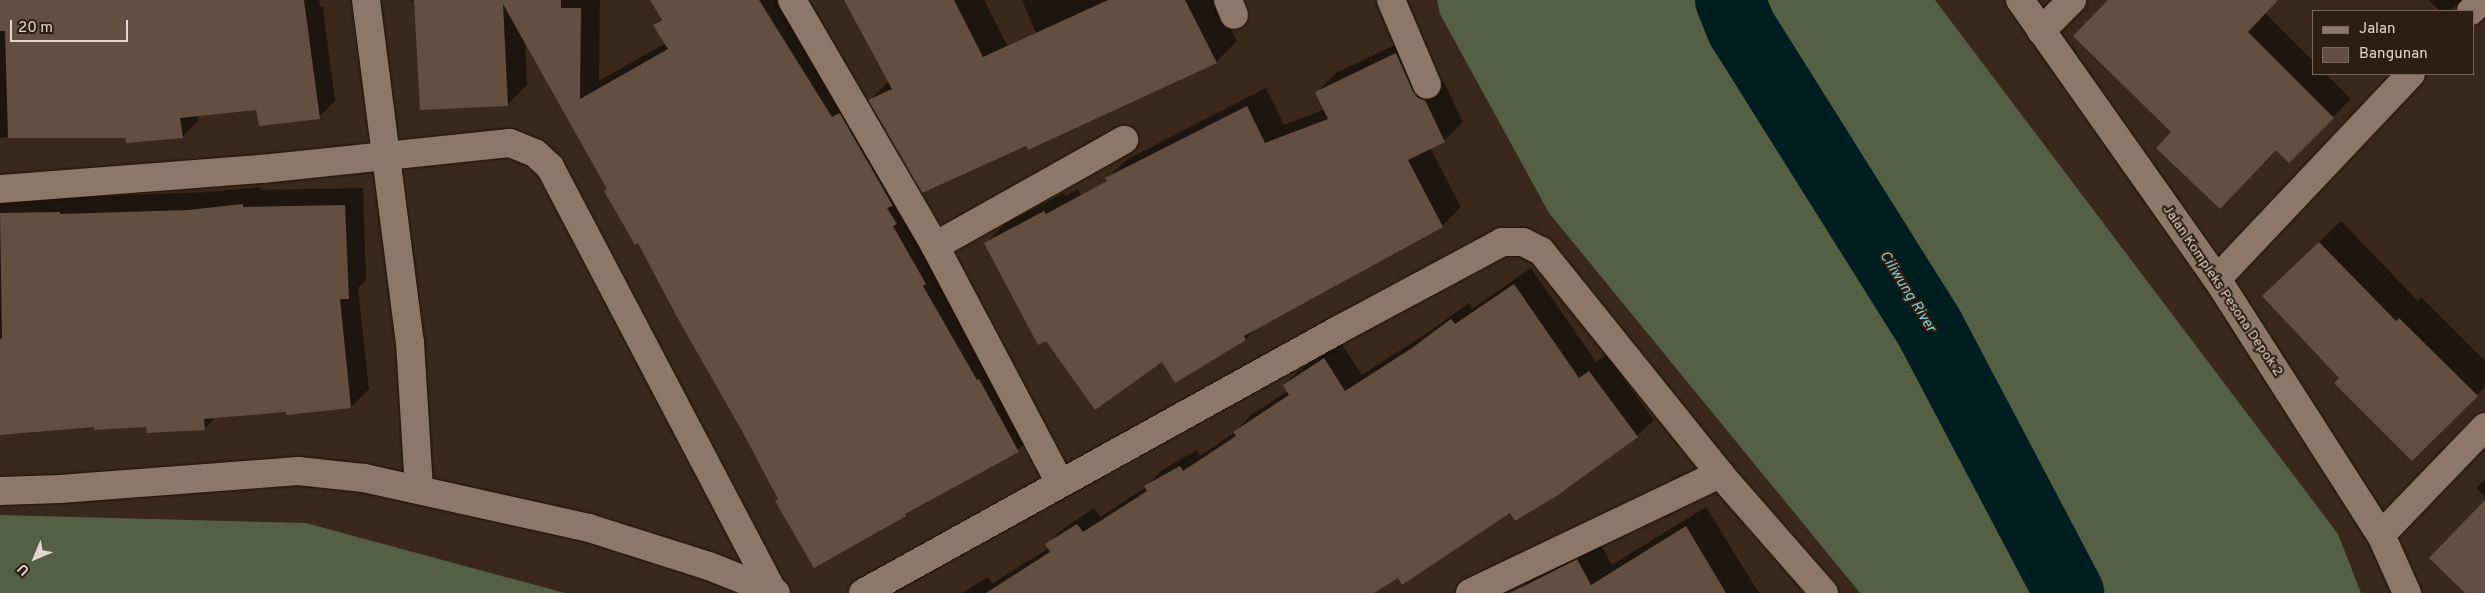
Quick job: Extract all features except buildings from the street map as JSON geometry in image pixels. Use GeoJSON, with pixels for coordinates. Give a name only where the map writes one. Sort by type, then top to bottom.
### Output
{"type":"FeatureCollection","features":[{"type":"Feature","properties":{"kind":"street"},"geometry":{"type":"LineString","coordinates":[[366,0],[410,342],[419,489]]}},
{"type":"Feature","properties":{"kind":"street"},"geometry":{"type":"LineString","coordinates":[[792,0],[935,246],[1060,483]]}},
{"type":"Feature","properties":{"kind":"street"},"geometry":{"type":"LineString","coordinates":[[1391,0],[1427,85]]}},
{"type":"Feature","properties":{"kind":"street","name":"Jalan Kompleks Pesona Depok 2"},"geometry":{"type":"LineString","coordinates":[[2020,0],[2217,279],[2381,535],[2407,593]]}},
{"type":"Feature","properties":{"kind":"street"},"geometry":{"type":"LineString","coordinates":[[2041,31],[2072,0]]}},
{"type":"Feature","properties":{"kind":"street"},"geometry":{"type":"LineString","coordinates":[[2472,10],[2481,0]]}},
{"type":"Feature","properties":{"kind":"street"},"geometry":{"type":"LineString","coordinates":[[2217,279],[2410,75]]}},
{"type":"Feature","properties":{"kind":"street"},"geometry":{"type":"LineString","coordinates":[[935,246],[1124,140]]}},
{"type":"Feature","properties":{"kind":"street"},"geometry":{"type":"LineString","coordinates":[[0,188],[386,157],[510,143],[534,153],[550,167],[775,592]]}},
{"type":"Feature","properties":{"kind":"street"},"geometry":{"type":"LineString","coordinates":[[863,593],[1060,483],[1502,242],[1524,242],[1541,251],[1720,474],[1824,593]]}},
{"type":"Feature","properties":{"kind":"street"},"geometry":{"type":"LineString","coordinates":[[2381,535],[2485,427]]}},
{"type":"Feature","properties":{"kind":"street"},"geometry":{"type":"LineString","coordinates":[[0,491],[60,489],[298,471],[364,478],[589,528],[708,566],[775,592]]}},
{"type":"Feature","properties":{"kind":"street"},"geometry":{"type":"LineString","coordinates":[[1470,593],[1720,474]]}},
{"type":"Feature","properties":{"kind":"green space"},"geometry":{"type":"Polygon","coordinates":[[[1437,0],[1935,0],[2338,534],[2361,593],[1860,593],[1549,213],[1440,14],[1437,0]]]}},
{"type":"Feature","properties":{"kind":"green space"},"geometry":{"type":"Polygon","coordinates":[[[0,515],[306,523],[565,593],[0,593],[0,515]]]}},
{"type":"Feature","properties":{"kind":"waterway","name":"Ciliwung River"},"geometry":{"type":"LineString","coordinates":[[1730,0],[1742,29],[1929,327],[2069,593]]}}]}
